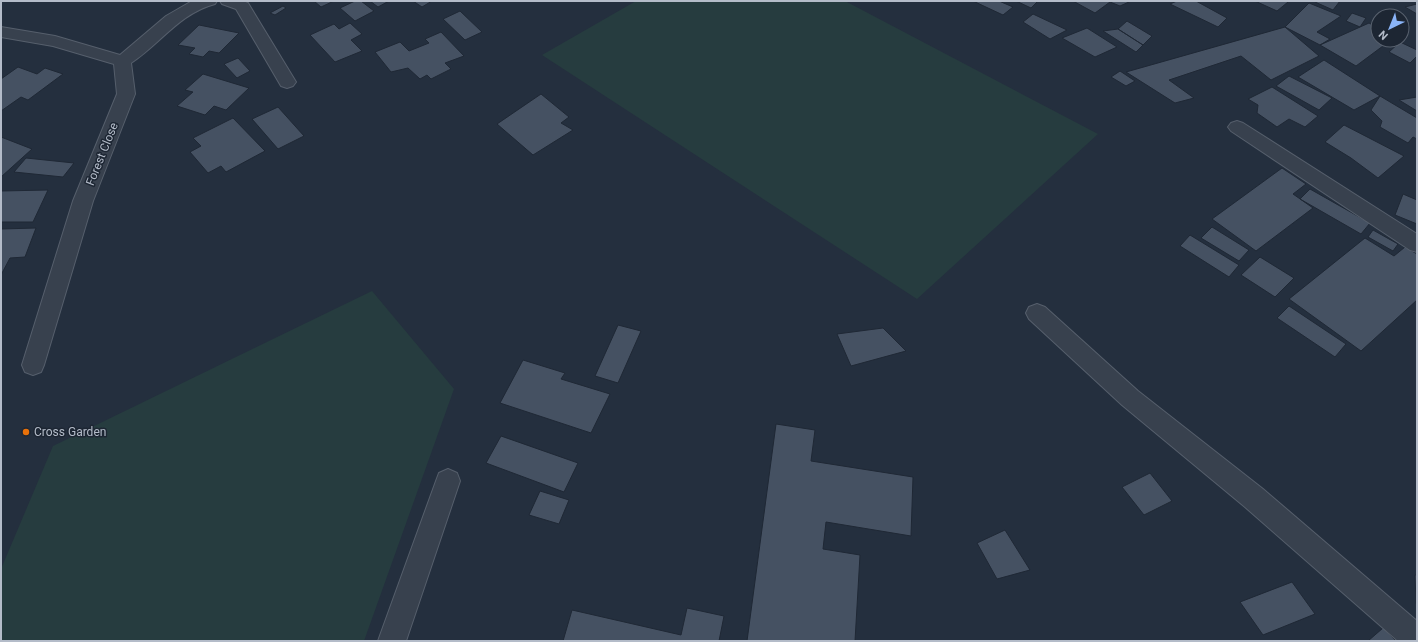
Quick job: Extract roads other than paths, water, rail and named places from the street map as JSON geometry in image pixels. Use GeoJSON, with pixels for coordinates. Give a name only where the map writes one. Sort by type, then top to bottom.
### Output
{"type":"FeatureCollection","features":[{"type":"Feature","properties":{"kind":"street"},"geometry":{"type":"LineString","coordinates":[[1,32],[55,40],[122,61],[140,49],[158,31],[195,5],[209,1]]}},
{"type":"Feature","properties":{"kind":"street"},"geometry":{"type":"LineString","coordinates":[[228,1],[242,6],[287,82]]}},
{"type":"Feature","properties":{"kind":"street","name":"Forest Close"},"geometry":{"type":"LineString","coordinates":[[33,364],[83,201],[126,94],[122,61]]}},
{"type":"Feature","properties":{"kind":"street"},"geometry":{"type":"LineString","coordinates":[[1237,127],[1417,244]]}},
{"type":"Feature","properties":{"kind":"street"},"geometry":{"type":"LineString","coordinates":[[1036,313],[1130,398],[1254,498],[1417,639]]}},
{"type":"Feature","properties":{"kind":"street"},"geometry":{"type":"LineString","coordinates":[[392,641],[448,481]]}},
{"type":"Feature","properties":{"kind":"place","name":"Cross Garden"},"geometry":{"type":"Point","coordinates":[26,432]}}]}
